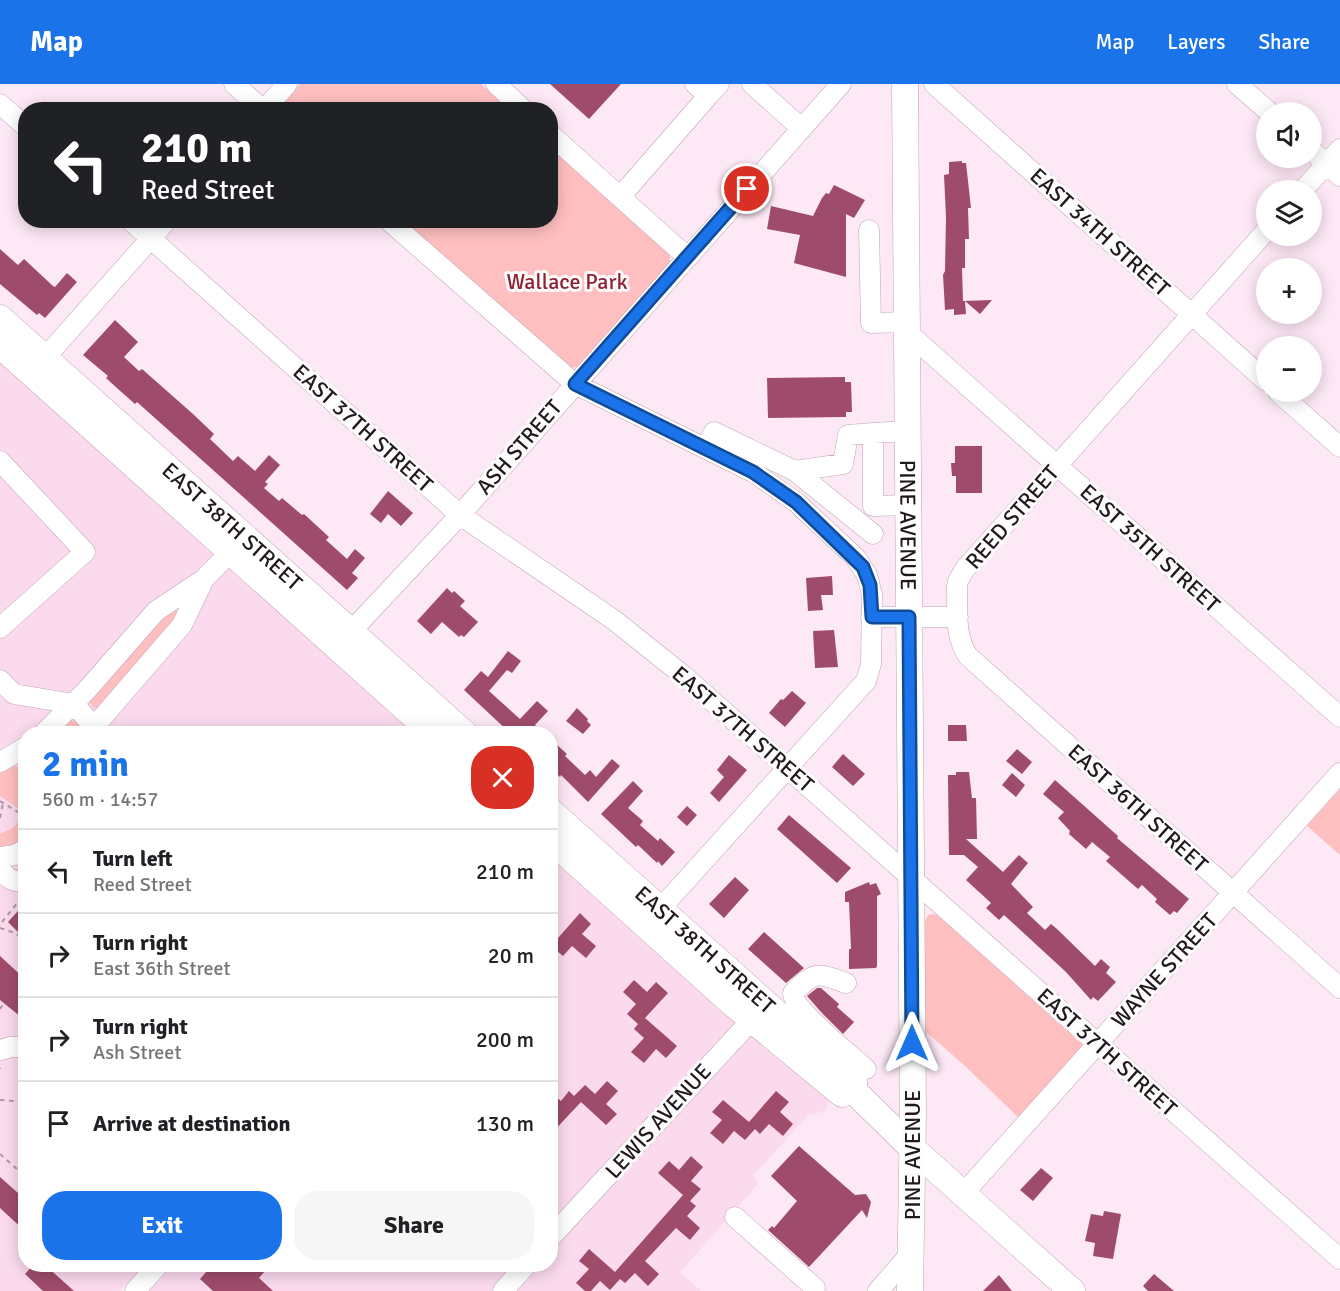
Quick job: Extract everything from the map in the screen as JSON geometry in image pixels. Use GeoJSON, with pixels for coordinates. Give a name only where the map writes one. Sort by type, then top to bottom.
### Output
{"type":"FeatureCollection","features":[{"type":"Feature","properties":{"kind":"main road","name":"PINE AVENUE"},"geometry":{"type":"LineString","coordinates":[[905,84],[913,1149],[910,1291]]}},
{"type":"Feature","properties":{"kind":"main road","name":"EAST 38TH STREET"},"geometry":{"type":"LineString","coordinates":[[0,318],[38,365],[344,638],[455,726]]}},
{"type":"Feature","properties":{"kind":"main road","name":"EAST 38TH STREET"},"geometry":{"type":"LineString","coordinates":[[0,345],[38,365]]}},
{"type":"Feature","properties":{"kind":"main road","name":"EAST 38TH STREET"},"geometry":{"type":"LineString","coordinates":[[344,638],[426,726]]}},
{"type":"Feature","properties":{"kind":"main road","name":"EAST 38TH STREET"},"geometry":{"type":"LineString","coordinates":[[558,830],[759,1012],[854,1082],[860,1080],[913,1149],[1072,1291]]}},
{"type":"Feature","properties":{"kind":"street"},"geometry":{"type":"LineString","coordinates":[[234,84],[254,102]]}},
{"type":"Feature","properties":{"kind":"street"},"geometry":{"type":"LineString","coordinates":[[270,102],[287,84]]}},
{"type":"Feature","properties":{"kind":"street"},"geometry":{"type":"LineString","coordinates":[[496,84],[515,102]]}},
{"type":"Feature","properties":{"kind":"street"},"geometry":{"type":"LineString","coordinates":[[752,84],[801,128]]}},
{"type":"Feature","properties":{"kind":"street","name":"ASH STREET"},"geometry":{"type":"LineString","coordinates":[[344,638],[460,515],[841,84]]}},
{"type":"Feature","properties":{"kind":"street","name":"EAST 34TH STREET"},"geometry":{"type":"LineString","coordinates":[[934,84],[1256,372]]}},
{"type":"Feature","properties":{"kind":"street"},"geometry":{"type":"LineString","coordinates":[[1237,84],[1258,102]]}},
{"type":"Feature","properties":{"kind":"street"},"geometry":{"type":"LineString","coordinates":[[620,197],[708,88]]}},
{"type":"Feature","properties":{"kind":"street"},"geometry":{"type":"LineString","coordinates":[[0,104],[18,120]]}},
{"type":"Feature","properties":{"kind":"street"},"geometry":{"type":"LineString","coordinates":[[558,141],[687,257]]}},
{"type":"Feature","properties":{"kind":"street"},"geometry":{"type":"LineString","coordinates":[[1318,180],[1333,170],[1340,149]]}},
{"type":"Feature","properties":{"kind":"street","name":"EAST 37TH STREET"},"geometry":{"type":"LineString","coordinates":[[139,228],[460,515],[642,642],[788,768],[1340,1259]]}},
{"type":"Feature","properties":{"kind":"street"},"geometry":{"type":"LineString","coordinates":[[38,365],[160,228]]}},
{"type":"Feature","properties":{"kind":"street"},"geometry":{"type":"LineString","coordinates":[[397,228],[575,384],[753,472],[796,502],[854,556],[863,567],[870,585],[871,664],[866,681],[654,917]]}},
{"type":"Feature","properties":{"kind":"street"},"geometry":{"type":"LineString","coordinates":[[869,230],[871,323],[907,327]]}},
{"type":"Feature","properties":{"kind":"street","name":"REED STREET"},"geometry":{"type":"LineString","coordinates":[[958,617],[957,587],[961,574],[1256,242]]}},
{"type":"Feature","properties":{"kind":"street","name":"EAST 35TH STREET"},"geometry":{"type":"LineString","coordinates":[[907,327],[1057,465],[1340,717]]}},
{"type":"Feature","properties":{"kind":"street"},"geometry":{"type":"LineString","coordinates":[[1289,402],[1340,447]]}},
{"type":"Feature","properties":{"kind":"street"},"geometry":{"type":"LineString","coordinates":[[795,471],[843,464],[848,435],[908,431]]}},
{"type":"Feature","properties":{"kind":"street"},"geometry":{"type":"LineString","coordinates":[[706,448],[714,432],[795,471],[873,534]]}},
{"type":"Feature","properties":{"kind":"street"},"geometry":{"type":"LineString","coordinates":[[854,556],[873,534],[873,433]]}},
{"type":"Feature","properties":{"kind":"street"},"geometry":{"type":"LineString","coordinates":[[0,461],[85,552],[0,628]]}},
{"type":"Feature","properties":{"kind":"street"},"geometry":{"type":"LineString","coordinates":[[873,506],[909,505]]}},
{"type":"Feature","properties":{"kind":"street"},"geometry":{"type":"LineString","coordinates":[[51,726],[74,704],[156,611],[204,579],[238,544]]}},
{"type":"Feature","properties":{"kind":"street"},"geometry":{"type":"LineString","coordinates":[[98,726],[182,625],[204,579]]}},
{"type":"Feature","properties":{"kind":"street"},"geometry":{"type":"LineString","coordinates":[[872,617],[958,617]]}},
{"type":"Feature","properties":{"kind":"street","name":"EAST 36TH STREET"},"geometry":{"type":"LineString","coordinates":[[958,617],[959,642],[968,656],[1340,988]]}},
{"type":"Feature","properties":{"kind":"street"},"geometry":{"type":"LineString","coordinates":[[0,680],[14,694],[74,704],[90,726]]}},
{"type":"Feature","properties":{"kind":"street"},"geometry":{"type":"LineString","coordinates":[[0,762],[18,752]]}},
{"type":"Feature","properties":{"kind":"street","name":"WAYNE STREET"},"geometry":{"type":"LineString","coordinates":[[963,1194],[1340,773]]}},
{"type":"Feature","properties":{"kind":"street"},"geometry":{"type":"LineString","coordinates":[[0,857],[18,853]]}},
{"type":"Feature","properties":{"kind":"street"},"geometry":{"type":"LineString","coordinates":[[0,869],[10,879],[18,881]]}},
{"type":"Feature","properties":{"kind":"street"},"geometry":{"type":"LineString","coordinates":[[846,983],[815,975],[809,977],[793,993],[793,998],[860,1080]]}},
{"type":"Feature","properties":{"kind":"street","name":"LEWIS AVENUE"},"geometry":{"type":"LineString","coordinates":[[558,1229],[759,1012]]}},
{"type":"Feature","properties":{"kind":"street"},"geometry":{"type":"LineString","coordinates":[[735,1217],[815,1288]]}},
{"type":"Feature","properties":{"kind":"street"},"geometry":{"type":"LineString","coordinates":[[878,1291],[911,1253]]}},
{"type":"Feature","properties":{"kind":"street"},"geometry":{"type":"LineString","coordinates":[[135,1291],[152,1272]]}},
{"type":"Feature","properties":{"kind":"street"},"geometry":{"type":"LineString","coordinates":[[503,1291],[520,1272]]}},
{"type":"Feature","properties":{"kind":"path"},"geometry":{"type":"LineString","coordinates":[[0,818],[1,803],[18,813]]}},
{"type":"Feature","properties":{"kind":"path"},"geometry":{"type":"LineString","coordinates":[[1,922],[18,903]]}},
{"type":"Feature","properties":{"kind":"path"},"geometry":{"type":"LineString","coordinates":[[0,928],[18,935]]}},
{"type":"Feature","properties":{"kind":"path"},"geometry":{"type":"LineString","coordinates":[[0,1008],[4,1003]]}},
{"type":"Feature","properties":{"kind":"path"},"geometry":{"type":"LineString","coordinates":[[0,1101],[18,1102]]}},
{"type":"Feature","properties":{"kind":"path"},"geometry":{"type":"LineString","coordinates":[[0,1154],[18,1170]]}},
{"type":"Feature","properties":{"kind":"shaded area"},"geometry":{"type":"Polygon","coordinates":[[[0,356],[416,726],[18,726],[18,1272],[558,1272],[558,856],[828,1099],[827,1108],[822,1112],[808,1115],[753,1176],[758,1184],[680,1272],[701,1291],[135,1291],[126,1284],[119,1291],[0,1291],[0,356]]]}},
{"type":"Feature","properties":{"kind":"green space"},"geometry":{"type":"Polygon","coordinates":[[[300,84],[481,84],[501,102],[284,102],[300,84]]]}},
{"type":"Feature","properties":{"kind":"green space","name":"Wallace Park"},"geometry":{"type":"Polygon","coordinates":[[[558,153],[670,253],[670,264],[577,367],[570,368],[410,228],[558,228],[558,153]]]}},
{"type":"Feature","properties":{"kind":"green space"},"geometry":{"type":"Polygon","coordinates":[[[169,608],[175,610],[179,616],[99,709],[94,708],[88,701],[169,608]]]}},
{"type":"Feature","properties":{"kind":"green space"},"geometry":{"type":"Polygon","coordinates":[[[67,720],[73,720],[79,726],[60,726],[67,720]]]}},
{"type":"Feature","properties":{"kind":"green space"},"geometry":{"type":"Polygon","coordinates":[[[3,765],[18,767],[18,808],[0,796],[0,767],[3,765]]]}},
{"type":"Feature","properties":{"kind":"green space"},"geometry":{"type":"Polygon","coordinates":[[[1340,789],[1340,855],[1307,826],[1340,789]]]}},
{"type":"Feature","properties":{"kind":"green space"},"geometry":{"type":"Polygon","coordinates":[[[18,822],[18,842],[0,851],[0,834],[13,828],[18,822]]]}},
{"type":"Feature","properties":{"kind":"green space"},"geometry":{"type":"Polygon","coordinates":[[[928,915],[937,915],[1082,1044],[1082,1047],[1020,1119],[925,1031],[925,921],[928,915]]]}},
{"type":"Feature","properties":{"kind":"building"},"geometry":{"type":"Polygon","coordinates":[[[550,84],[621,84],[589,119],[550,84]]]}},
{"type":"Feature","properties":{"kind":"building"},"geometry":{"type":"Polygon","coordinates":[[[949,162],[966,163],[971,208],[968,208],[969,239],[965,239],[965,268],[962,268],[963,301],[992,300],[980,314],[965,301],[966,314],[954,315],[954,309],[945,310],[944,175],[949,174],[949,162]]]}},
{"type":"Feature","properties":{"kind":"building"},"geometry":{"type":"Polygon","coordinates":[[[834,185],[865,200],[854,218],[846,214],[846,277],[794,263],[800,235],[767,229],[771,206],[813,216],[822,198],[826,193],[829,194],[834,185]]]}},
{"type":"Feature","properties":{"kind":"building"},"geometry":{"type":"Polygon","coordinates":[[[0,249],[18,265],[24,259],[55,287],[67,273],[77,282],[45,318],[39,313],[37,315],[0,284],[0,249]]]}},
{"type":"Feature","properties":{"kind":"building"},"geometry":{"type":"Polygon","coordinates":[[[115,320],[138,342],[124,357],[139,371],[142,369],[214,434],[210,439],[233,461],[238,456],[255,471],[269,455],[280,465],[265,482],[268,484],[264,488],[279,501],[282,498],[302,515],[304,514],[329,537],[326,540],[347,559],[355,549],[365,558],[352,573],[358,578],[347,590],[137,402],[135,404],[118,389],[106,378],[108,376],[83,355],[115,320]]]}},
{"type":"Feature","properties":{"kind":"building"},"geometry":{"type":"Polygon","coordinates":[[[845,377],[845,382],[851,382],[852,412],[846,412],[846,417],[768,418],[767,378],[845,377]]]}},
{"type":"Feature","properties":{"kind":"building"},"geometry":{"type":"Polygon","coordinates":[[[955,446],[982,446],[982,493],[956,493],[956,476],[952,476],[951,463],[955,463],[955,446]]]}},
{"type":"Feature","properties":{"kind":"building"},"geometry":{"type":"Polygon","coordinates":[[[388,491],[413,513],[401,526],[388,514],[381,523],[370,514],[388,491]]]}},
{"type":"Feature","properties":{"kind":"building"},"geometry":{"type":"Polygon","coordinates":[[[832,576],[833,595],[821,595],[823,610],[808,611],[806,578],[832,576]]]}},
{"type":"Feature","properties":{"kind":"building"},"geometry":{"type":"Polygon","coordinates":[[[447,588],[465,601],[460,606],[478,622],[464,637],[461,635],[459,637],[442,622],[431,634],[417,621],[447,588]]]}},
{"type":"Feature","properties":{"kind":"building"},"geometry":{"type":"Polygon","coordinates":[[[834,630],[838,667],[815,668],[813,631],[834,630]]]}},
{"type":"Feature","properties":{"kind":"building"},"geometry":{"type":"Polygon","coordinates":[[[508,651],[521,661],[512,673],[507,670],[489,691],[520,719],[537,701],[548,711],[536,726],[502,726],[464,690],[481,671],[488,677],[508,651]]]}},
{"type":"Feature","properties":{"kind":"building"},"geometry":{"type":"Polygon","coordinates":[[[792,691],[806,703],[785,727],[769,713],[781,699],[783,700],[792,691]]]}},
{"type":"Feature","properties":{"kind":"building"},"geometry":{"type":"Polygon","coordinates":[[[577,708],[591,725],[583,734],[566,721],[577,708]]]}},
{"type":"Feature","properties":{"kind":"building"},"geometry":{"type":"Polygon","coordinates":[[[948,725],[966,725],[967,741],[948,741],[948,725]]]}},
{"type":"Feature","properties":{"kind":"building"},"geometry":{"type":"Polygon","coordinates":[[[558,746],[585,775],[590,770],[596,777],[612,759],[620,766],[588,802],[561,775],[560,777],[558,775],[558,746]]]}},
{"type":"Feature","properties":{"kind":"building"},"geometry":{"type":"Polygon","coordinates":[[[1017,749],[1032,762],[1022,774],[1006,761],[1017,749]]]}},
{"type":"Feature","properties":{"kind":"building"},"geometry":{"type":"Polygon","coordinates":[[[843,754],[865,774],[853,786],[832,767],[843,754]]]}},
{"type":"Feature","properties":{"kind":"building"},"geometry":{"type":"Polygon","coordinates":[[[729,755],[747,770],[719,802],[710,793],[724,777],[717,770],[729,755]]]}},
{"type":"Feature","properties":{"kind":"building"},"geometry":{"type":"Polygon","coordinates":[[[956,772],[969,772],[972,798],[976,798],[977,839],[966,839],[1003,872],[1019,855],[1028,863],[1011,884],[1033,907],[1027,913],[1045,930],[1051,924],[1095,966],[1101,959],[1110,967],[1106,973],[1116,982],[1098,1001],[1093,997],[1091,1000],[1066,972],[1004,915],[999,920],[986,908],[991,903],[966,880],[978,867],[964,855],[949,855],[948,775],[956,775],[956,772]]]}},
{"type":"Feature","properties":{"kind":"building"},"geometry":{"type":"Polygon","coordinates":[[[1012,773],[1025,785],[1016,797],[1002,785],[1012,773]]]}},
{"type":"Feature","properties":{"kind":"building"},"geometry":{"type":"Polygon","coordinates":[[[1055,780],[1118,836],[1117,838],[1189,899],[1177,913],[1174,911],[1170,915],[1155,902],[1157,899],[1142,885],[1138,889],[1106,861],[1110,857],[1092,842],[1086,849],[1069,834],[1070,831],[1058,818],[1064,812],[1043,794],[1055,780]]]}},
{"type":"Feature","properties":{"kind":"building"},"geometry":{"type":"Polygon","coordinates":[[[633,781],[643,791],[628,808],[643,821],[640,825],[658,841],[660,838],[675,852],[662,866],[638,845],[636,847],[601,814],[633,781]]]}},
{"type":"Feature","properties":{"kind":"building"},"geometry":{"type":"Polygon","coordinates":[[[687,806],[697,815],[687,826],[677,817],[687,806]]]}},
{"type":"Feature","properties":{"kind":"building"},"geometry":{"type":"Polygon","coordinates":[[[789,815],[851,868],[837,883],[777,829],[789,815]]]}},
{"type":"Feature","properties":{"kind":"building"},"geometry":{"type":"Polygon","coordinates":[[[735,877],[749,890],[724,918],[709,904],[735,877]]]}},
{"type":"Feature","properties":{"kind":"building"},"geometry":{"type":"Polygon","coordinates":[[[869,882],[870,885],[876,883],[881,894],[877,896],[877,966],[876,968],[849,969],[849,949],[851,949],[849,902],[845,902],[845,892],[869,882]]]}},
{"type":"Feature","properties":{"kind":"building"},"geometry":{"type":"Polygon","coordinates":[[[18,911],[18,932],[8,922],[18,911]]]}},
{"type":"Feature","properties":{"kind":"building"},"geometry":{"type":"Polygon","coordinates":[[[580,913],[591,924],[582,934],[596,946],[586,958],[572,946],[563,956],[558,952],[558,938],[580,913]]]}},
{"type":"Feature","properties":{"kind":"building"},"geometry":{"type":"Polygon","coordinates":[[[764,932],[804,968],[786,983],[748,949],[764,932]]]}},
{"type":"Feature","properties":{"kind":"building"},"geometry":{"type":"Polygon","coordinates":[[[0,956],[18,973],[18,1015],[0,1000],[0,956]]]}},
{"type":"Feature","properties":{"kind":"building"},"geometry":{"type":"Polygon","coordinates":[[[634,980],[647,992],[656,982],[668,993],[645,1018],[677,1046],[666,1058],[656,1049],[644,1063],[631,1052],[644,1038],[634,1029],[638,1024],[627,1014],[636,1004],[623,992],[634,980]]]}},
{"type":"Feature","properties":{"kind":"building"},"geometry":{"type":"Polygon","coordinates":[[[817,988],[821,988],[839,1004],[837,1007],[854,1022],[843,1034],[807,996],[817,988]]]}},
{"type":"Feature","properties":{"kind":"building"},"geometry":{"type":"Polygon","coordinates":[[[607,1081],[618,1091],[606,1104],[617,1114],[606,1125],[581,1102],[558,1126],[558,1099],[561,1101],[569,1091],[574,1096],[585,1085],[595,1094],[607,1081]]]}},
{"type":"Feature","properties":{"kind":"building"},"geometry":{"type":"Polygon","coordinates":[[[776,1091],[789,1102],[780,1112],[793,1124],[783,1136],[769,1124],[760,1134],[755,1129],[745,1140],[734,1131],[723,1144],[710,1133],[722,1120],[712,1112],[723,1100],[749,1122],[776,1091]]]}},
{"type":"Feature","properties":{"kind":"building"},"geometry":{"type":"Polygon","coordinates":[[[799,1146],[855,1195],[866,1194],[871,1202],[867,1218],[862,1210],[809,1267],[768,1230],[772,1226],[774,1228],[797,1201],[771,1176],[799,1146]]]}},
{"type":"Feature","properties":{"kind":"building"},"geometry":{"type":"Polygon","coordinates":[[[691,1156],[703,1167],[691,1181],[701,1189],[690,1201],[696,1206],[687,1216],[700,1228],[690,1240],[676,1228],[645,1261],[659,1274],[648,1286],[635,1273],[625,1283],[620,1279],[610,1290],[600,1281],[591,1291],[585,1291],[576,1283],[589,1269],[579,1261],[589,1249],[615,1272],[683,1195],[658,1173],[669,1161],[679,1170],[691,1156]]]}},
{"type":"Feature","properties":{"kind":"building"},"geometry":{"type":"Polygon","coordinates":[[[1041,1168],[1053,1178],[1033,1201],[1020,1190],[1041,1168]]]}},
{"type":"Feature","properties":{"kind":"building"},"geometry":{"type":"Polygon","coordinates":[[[0,1177],[18,1193],[18,1225],[0,1208],[0,1177]]]}},
{"type":"Feature","properties":{"kind":"building"},"geometry":{"type":"Polygon","coordinates":[[[1104,1211],[1121,1214],[1113,1259],[1093,1256],[1095,1243],[1085,1241],[1091,1214],[1103,1216],[1104,1211]]]}},
{"type":"Feature","properties":{"kind":"building"},"geometry":{"type":"Polygon","coordinates":[[[27,1272],[53,1272],[74,1291],[43,1291],[25,1274],[27,1272]]]}},
{"type":"Feature","properties":{"kind":"building"},"geometry":{"type":"Polygon","coordinates":[[[206,1272],[264,1272],[259,1278],[273,1291],[213,1291],[200,1279],[206,1272]]]}},
{"type":"Feature","properties":{"kind":"building"},"geometry":{"type":"Polygon","coordinates":[[[1154,1274],[1174,1291],[1148,1291],[1143,1286],[1154,1274]]]}},
{"type":"Feature","properties":{"kind":"building"},"geometry":{"type":"Polygon","coordinates":[[[999,1275],[1012,1291],[983,1291],[999,1275]]]}},
{"type":"Feature","properties":{"kind":"route"},"geometry":{"type":"LineString","coordinates":[[747,189],[575,384],[718,454],[776,487],[796,502],[863,567],[872,595],[872,617],[909,617],[912,1043]]}}]}
